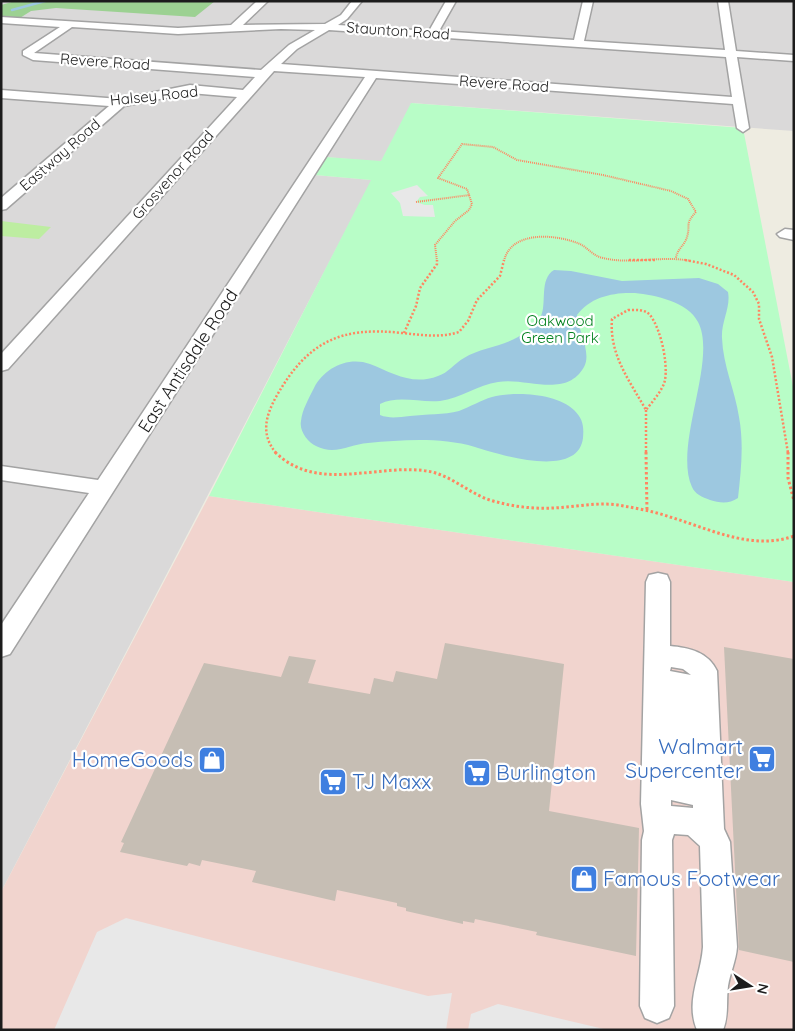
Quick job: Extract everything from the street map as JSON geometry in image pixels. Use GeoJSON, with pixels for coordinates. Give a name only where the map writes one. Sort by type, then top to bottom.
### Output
{"type":"FeatureCollection","features":[{"type":"Feature","properties":{"kind":"street"},"geometry":{"type":"LineString","coordinates":[[234,28],[264,1]]}},
{"type":"Feature","properties":{"kind":"street","name":"Grosvenor Road"},"geometry":{"type":"LineString","coordinates":[[1,365],[267,71],[293,47],[344,17],[357,1]]}},
{"type":"Feature","properties":{"kind":"street"},"geometry":{"type":"LineString","coordinates":[[432,34],[451,1]]}},
{"type":"Feature","properties":{"kind":"street"},"geometry":{"type":"LineString","coordinates":[[578,44],[588,1]]}},
{"type":"Feature","properties":{"kind":"street"},"geometry":{"type":"LineString","coordinates":[[723,1],[743,128]]}},
{"type":"Feature","properties":{"kind":"street","name":"Staunton Road"},"geometry":{"type":"LineString","coordinates":[[1,20],[178,31],[234,28],[328,27],[794,58]]}},
{"type":"Feature","properties":{"kind":"street","name":"Revere Road"},"geometry":{"type":"LineString","coordinates":[[70,25],[27,53],[33,56],[267,71],[373,74],[738,101]]}},
{"type":"Feature","properties":{"kind":"street","name":"East Antisdale Road"},"geometry":{"type":"LineString","coordinates":[[1,647],[373,74]]}},
{"type":"Feature","properties":{"kind":"street","name":"Halsey Road"},"geometry":{"type":"LineString","coordinates":[[7,94],[120,103],[190,90],[246,94]]}},
{"type":"Feature","properties":{"kind":"street"},"geometry":{"type":"LineString","coordinates":[[1,103],[7,94]]}},
{"type":"Feature","properties":{"kind":"street","name":"Eastway Road"},"geometry":{"type":"LineString","coordinates":[[1,206],[120,103]]}},
{"type":"Feature","properties":{"kind":"street"},"geometry":{"type":"LineString","coordinates":[[1,473],[105,488]]}},
{"type":"Feature","properties":{"kind":"street"},"geometry":{"type":"LineString","coordinates":[[657,1006],[659,830],[657,725],[658,582]]}},
{"type":"Feature","properties":{"kind":"street"},"geometry":{"type":"LineString","coordinates":[[657,725],[691,660],[699,664],[704,671],[709,832],[714,842],[717,860],[720,947],[719,962],[711,986],[710,1018]]}},
{"type":"Feature","properties":{"kind":"street"},"geometry":{"type":"LineString","coordinates":[[657,725],[707,740]]}},
{"type":"Feature","properties":{"kind":"street"},"geometry":{"type":"LineString","coordinates":[[657,725],[707,740]]}},
{"type":"Feature","properties":{"kind":"street"},"geometry":{"type":"LineString","coordinates":[[657,725],[707,740]]}},
{"type":"Feature","properties":{"kind":"street"},"geometry":{"type":"LineString","coordinates":[[659,830],[662,823],[678,819],[698,824],[709,832]]}},
{"type":"Feature","properties":{"kind":"path"},"geometry":{"type":"LineString","coordinates":[[404,333],[416,306],[420,288],[437,264],[435,245],[455,221],[469,210],[472,204],[470,195],[463,187],[438,177],[460,145],[493,147],[511,158],[525,162],[603,175],[685,196],[696,212],[688,221],[688,238],[677,251],[676,258]]}},
{"type":"Feature","properties":{"kind":"path"},"geometry":{"type":"LineString","coordinates":[[416,202],[470,195]]}},
{"type":"Feature","properties":{"kind":"path"},"geometry":{"type":"LineString","coordinates":[[794,502],[788,478],[789,458],[772,357],[758,319],[760,304],[746,284],[734,274],[706,264],[676,258],[645,261],[614,260],[598,257],[571,239],[557,237],[527,238],[518,241],[506,251],[500,276],[477,300],[462,329],[454,334],[440,336],[370,331],[345,334],[324,342],[307,352],[282,388],[268,416],[264,429],[265,437],[273,449],[292,463],[315,473],[355,475],[395,470],[425,471],[443,475],[483,498],[498,503],[552,508],[608,504],[647,511],[760,542],[784,540],[794,536]]}},
{"type":"Feature","properties":{"kind":"path"},"geometry":{"type":"LineString","coordinates":[[646,410],[665,382],[666,362],[654,319],[642,310],[628,310],[621,312],[612,320],[615,351],[618,361],[646,410],[647,511]]}},
{"type":"Feature","properties":{"kind":"shaded area"},"geometry":{"type":"Polygon","coordinates":[[[1,1],[794,1],[794,131],[412,103],[381,162],[315,156],[303,174],[372,180],[1,892],[1,1]]]}},
{"type":"Feature","properties":{"kind":"shaded area"},"geometry":{"type":"Polygon","coordinates":[[[417,185],[428,196],[420,197],[416,202],[433,205],[435,217],[403,216],[400,203],[391,193],[417,185]]]}},
{"type":"Feature","properties":{"kind":"shaded area"},"geometry":{"type":"Polygon","coordinates":[[[209,496],[794,582],[794,1030],[1,1030],[1,892],[209,496]]]}},
{"type":"Feature","properties":{"kind":"shaded area"},"geometry":{"type":"Polygon","coordinates":[[[126,918],[428,996],[452,993],[446,1030],[54,1030],[97,932],[126,918]]]}},
{"type":"Feature","properties":{"kind":"shaded area"},"geometry":{"type":"Polygon","coordinates":[[[498,1004],[608,1030],[468,1030],[471,1014],[498,1004]]]}},
{"type":"Feature","properties":{"kind":"green space"},"geometry":{"type":"Polygon","coordinates":[[[15,1],[215,1],[195,17],[56,8],[31,11],[15,21],[1,20],[1,5],[15,1]]]}},
{"type":"Feature","properties":{"kind":"green space","name":"Oakwood Green Park"},"geometry":{"type":"Polygon","coordinates":[[[411,103],[743,128],[794,392],[794,582],[209,496],[371,180],[315,175],[326,157],[381,161],[411,103]]]}},
{"type":"Feature","properties":{"kind":"green space"},"geometry":{"type":"Polygon","coordinates":[[[1,221],[51,227],[39,239],[1,236],[1,221]]]}},
{"type":"Feature","properties":{"kind":"water"},"geometry":{"type":"Polygon","coordinates":[[[554,270],[571,271],[622,281],[699,278],[718,284],[728,292],[729,298],[722,338],[741,427],[738,498],[728,502],[710,500],[695,492],[692,487],[688,469],[688,449],[703,358],[703,338],[698,322],[687,309],[670,301],[643,294],[618,293],[595,300],[582,309],[577,315],[586,348],[586,361],[576,377],[567,382],[545,385],[509,381],[498,382],[440,401],[394,400],[380,404],[380,415],[395,417],[459,411],[488,398],[501,395],[535,395],[557,400],[574,410],[582,423],[583,438],[578,451],[567,458],[553,461],[536,461],[462,444],[408,440],[368,443],[330,450],[316,446],[305,436],[301,429],[304,408],[318,381],[330,370],[345,363],[362,362],[411,379],[429,379],[442,375],[470,355],[505,343],[521,335],[534,325],[543,311],[546,279],[554,270]]]}},
{"type":"Feature","properties":{"kind":"building"},"geometry":{"type":"Polygon","coordinates":[[[445,643],[564,664],[549,811],[639,828],[636,956],[536,935],[537,932],[475,919],[474,923],[463,921],[463,924],[406,911],[406,908],[397,906],[397,903],[337,890],[335,901],[252,882],[256,871],[202,860],[200,866],[189,863],[187,866],[120,852],[124,843],[121,842],[204,663],[281,677],[289,656],[316,660],[308,683],[370,694],[374,678],[393,682],[396,671],[437,679],[445,643]]]}},
{"type":"Feature","properties":{"kind":"building","name":"Walmart Supercenter"},"geometry":{"type":"Polygon","coordinates":[[[724,647],[794,659],[794,962],[739,950],[724,647]]]}},
{"type":"Feature","properties":{"kind":"waterway"},"geometry":{"type":"LineString","coordinates":[[12,10],[45,1]]}},
{"type":"Feature","properties":{"kind":"place","name":"Walmart Supercenter"},"geometry":{"type":"Point","coordinates":[762,759]}},
{"type":"Feature","properties":{"kind":"place","name":"HomeGoods"},"geometry":{"type":"Point","coordinates":[212,760]}},
{"type":"Feature","properties":{"kind":"place","name":"Burlington"},"geometry":{"type":"Point","coordinates":[477,773]}},
{"type":"Feature","properties":{"kind":"place","name":"TJ Maxx"},"geometry":{"type":"Point","coordinates":[333,782]}},
{"type":"Feature","properties":{"kind":"place","name":"Famous Footwear"},"geometry":{"type":"Point","coordinates":[584,879]}}]}
